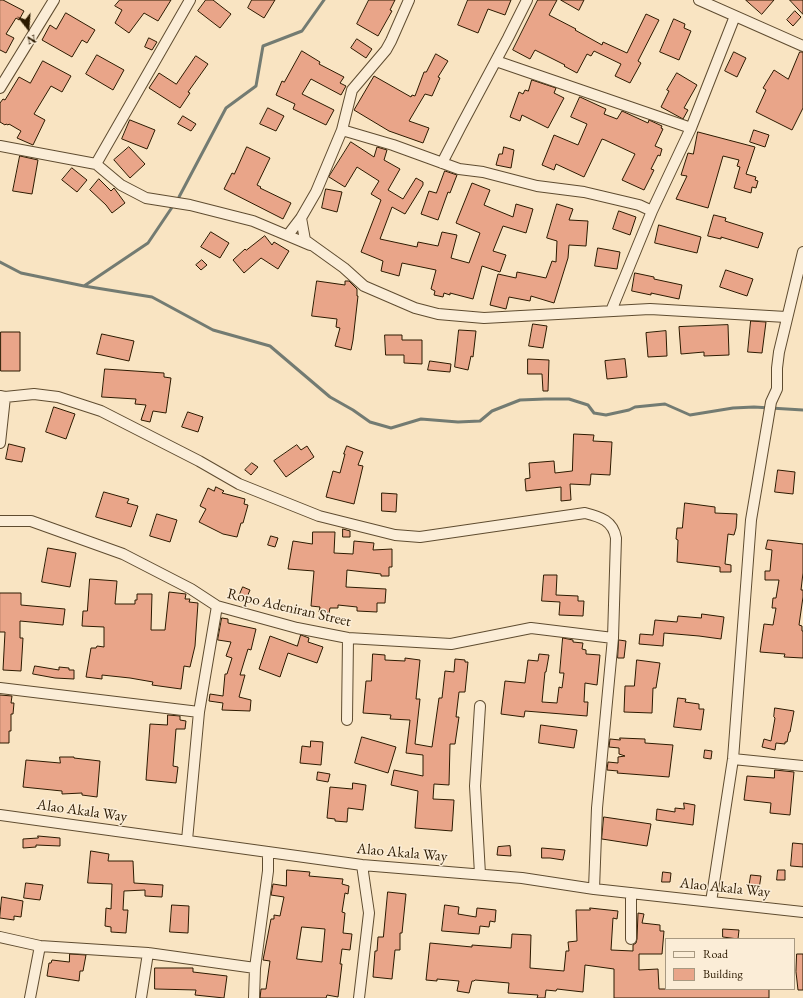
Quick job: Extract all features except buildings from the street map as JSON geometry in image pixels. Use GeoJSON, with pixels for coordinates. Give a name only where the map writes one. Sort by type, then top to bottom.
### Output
{"type":"FeatureCollection","features":[{"type":"Feature","properties":{"kind":"street"},"geometry":{"type":"LineString","coordinates":[[0,88],[54,0]]}},
{"type":"Feature","properties":{"kind":"street"},"geometry":{"type":"LineString","coordinates":[[96,164],[190,0]]}},
{"type":"Feature","properties":{"kind":"street"},"geometry":{"type":"LineString","coordinates":[[288,236],[301,218],[316,192],[342,130],[352,90],[386,50],[409,0]]}},
{"type":"Feature","properties":{"kind":"street"},"geometry":{"type":"LineString","coordinates":[[444,164],[461,126],[496,61],[526,0]]}},
{"type":"Feature","properties":{"kind":"street"},"geometry":{"type":"LineString","coordinates":[[699,0],[712,2],[735,16],[803,46]]}},
{"type":"Feature","properties":{"kind":"street"},"geometry":{"type":"LineString","coordinates":[[611,311],[652,211],[691,128],[735,16]]}},
{"type":"Feature","properties":{"kind":"street"},"geometry":{"type":"LineString","coordinates":[[496,61],[691,128]]}},
{"type":"Feature","properties":{"kind":"street"},"geometry":{"type":"LineString","coordinates":[[342,130],[393,144],[444,164],[459,168],[483,172],[537,186],[584,192],[639,204],[652,211]]}},
{"type":"Feature","properties":{"kind":"street"},"geometry":{"type":"LineString","coordinates":[[0,146],[96,164],[120,185],[146,198],[190,205],[253,221],[312,246]]}},
{"type":"Feature","properties":{"kind":"street"},"geometry":{"type":"LineString","coordinates":[[301,218],[305,240],[344,268],[364,286],[415,308],[438,314],[484,318],[664,309],[786,317]]}},
{"type":"Feature","properties":{"kind":"street"},"geometry":{"type":"LineString","coordinates":[[711,902],[733,759],[751,520],[768,420],[777,389],[777,362],[786,317],[803,252]]}},
{"type":"Feature","properties":{"kind":"street"},"geometry":{"type":"LineString","coordinates":[[0,443],[2,396],[34,394],[58,397],[101,410],[199,461],[239,484],[319,516],[395,535],[420,537],[585,513],[594,515],[612,525],[615,530],[616,538],[613,638],[597,808],[594,889]]}},
{"type":"Feature","properties":{"kind":"street","name":"Ropo Adeniran Street"},"geometry":{"type":"LineString","coordinates":[[0,521],[31,521],[123,554],[191,589],[217,606],[298,628],[348,638],[451,644],[532,628],[613,638]]}},
{"type":"Feature","properties":{"kind":"street"},"geometry":{"type":"LineString","coordinates":[[186,840],[199,712],[217,606]]}},
{"type":"Feature","properties":{"kind":"street"},"geometry":{"type":"LineString","coordinates":[[347,720],[348,638]]}},
{"type":"Feature","properties":{"kind":"street"},"geometry":{"type":"LineString","coordinates":[[0,688],[199,712]]}},
{"type":"Feature","properties":{"kind":"street"},"geometry":{"type":"LineString","coordinates":[[480,706],[475,805],[480,874]]}},
{"type":"Feature","properties":{"kind":"street"},"geometry":{"type":"LineString","coordinates":[[733,759],[803,766]]}},
{"type":"Feature","properties":{"kind":"street","name":"Alao Akala Way"},"geometry":{"type":"LineString","coordinates":[[0,815],[362,865],[522,878],[594,889],[803,912]]}},
{"type":"Feature","properties":{"kind":"street"},"geometry":{"type":"LineString","coordinates":[[254,998],[254,968],[268,871],[268,852]]}},
{"type":"Feature","properties":{"kind":"street"},"geometry":{"type":"LineString","coordinates":[[359,998],[369,913],[362,865]]}},
{"type":"Feature","properties":{"kind":"street"},"geometry":{"type":"LineString","coordinates":[[631,893],[631,939]]}},
{"type":"Feature","properties":{"kind":"street"},"geometry":{"type":"LineString","coordinates":[[0,937],[40,946],[148,953],[254,968]]}},
{"type":"Feature","properties":{"kind":"street"},"geometry":{"type":"LineString","coordinates":[[30,998],[40,946]]}},
{"type":"Feature","properties":{"kind":"street"},"geometry":{"type":"LineString","coordinates":[[141,998],[148,953]]}},
{"type":"Feature","properties":{"kind":"waterway"},"geometry":{"type":"LineString","coordinates":[[84,286],[148,243],[179,197],[226,108],[256,86],[263,46],[302,31],[324,0]]}},
{"type":"Feature","properties":{"kind":"waterway"},"geometry":{"type":"LineString","coordinates":[[0,262],[21,273],[84,286],[152,297],[213,330],[270,346],[330,397],[370,422],[391,428],[421,419],[458,422],[480,421],[492,411],[520,400],[569,399],[588,405],[594,413],[606,415],[629,410],[635,407],[665,404],[690,415],[733,408],[754,407],[803,410]]}}]}
